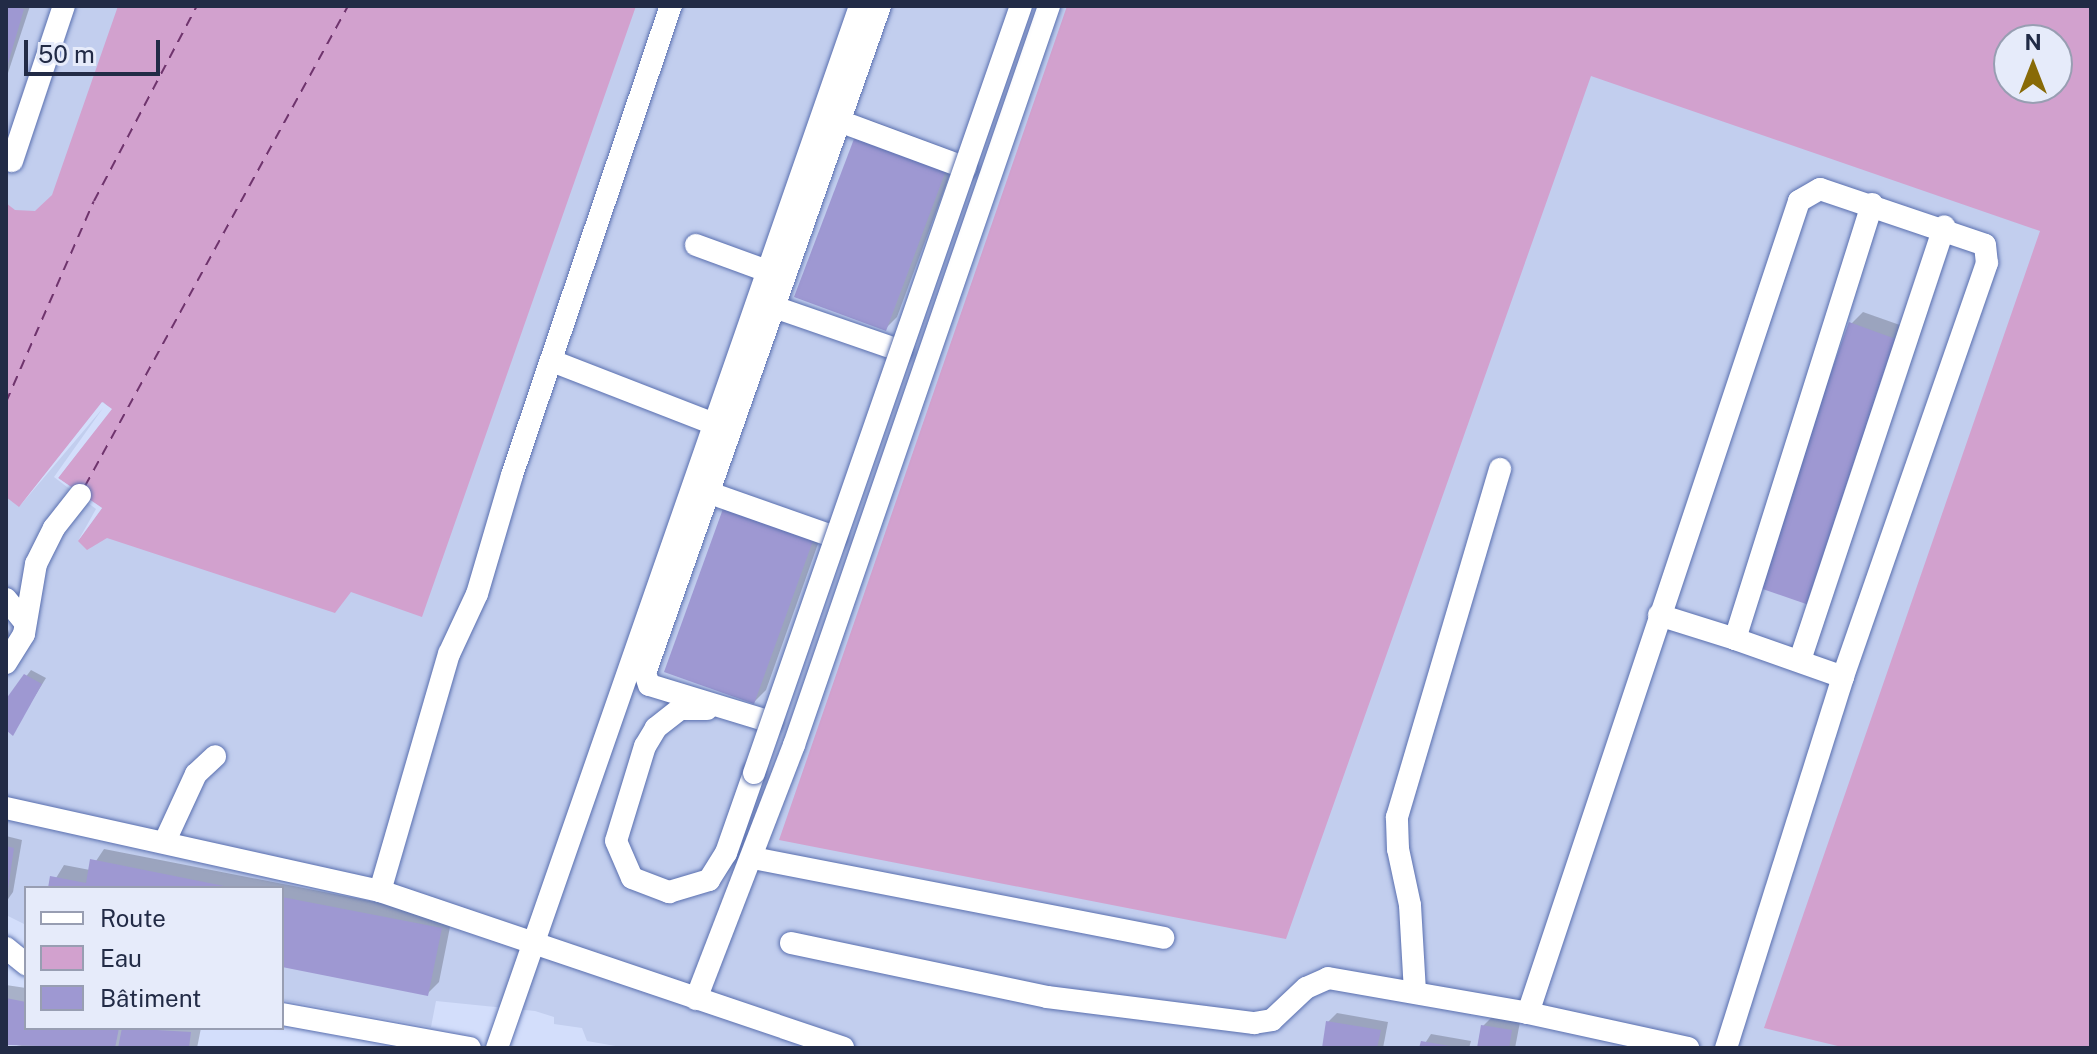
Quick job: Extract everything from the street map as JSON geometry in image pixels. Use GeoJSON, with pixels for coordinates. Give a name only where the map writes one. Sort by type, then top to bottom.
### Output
{"type":"FeatureCollection","features":[{"type":"Feature","properties":{"kind":"street"},"geometry":{"type":"LineString","coordinates":[[12,161],[64,6]]}},
{"type":"Feature","properties":{"kind":"street"},"geometry":{"type":"LineString","coordinates":[[380,891],[449,654],[477,594],[671,6]]}},
{"type":"Feature","properties":{"kind":"street"},"geometry":{"type":"LineString","coordinates":[[497,1048],[712,423],[860,6]]}},
{"type":"Feature","properties":{"kind":"street"},"geometry":{"type":"LineString","coordinates":[[782,736],[649,685],[645,679],[880,6]]}},
{"type":"Feature","properties":{"kind":"street"},"geometry":{"type":"LineString","coordinates":[[696,999],[753,858],[835,537],[1021,6]]}},
{"type":"Feature","properties":{"kind":"street"},"geometry":{"type":"LineString","coordinates":[[782,736],[1049,6]]}},
{"type":"Feature","properties":{"kind":"street"},"geometry":{"type":"LineString","coordinates":[[839,121],[966,168]]}},
{"type":"Feature","properties":{"kind":"street"},"geometry":{"type":"LineString","coordinates":[[1528,1013],[1799,201],[1820,189],[1944,226],[1985,245],[1987,263],[1843,677],[1726,1048]]}},
{"type":"Feature","properties":{"kind":"street"},"geometry":{"type":"LineString","coordinates":[[1735,639],[1872,204]]}},
{"type":"Feature","properties":{"kind":"street"},"geometry":{"type":"LineString","coordinates":[[1800,660],[1944,226]]}},
{"type":"Feature","properties":{"kind":"street"},"geometry":{"type":"LineString","coordinates":[[696,245],[767,271]]}},
{"type":"Feature","properties":{"kind":"street"},"geometry":{"type":"LineString","coordinates":[[777,308],[901,351]]}},
{"type":"Feature","properties":{"kind":"street"},"geometry":{"type":"LineString","coordinates":[[552,361],[712,423]]}},
{"type":"Feature","properties":{"kind":"street"},"geometry":{"type":"LineString","coordinates":[[1415,992],[1410,905],[1398,849],[1397,817],[1500,469]]}},
{"type":"Feature","properties":{"kind":"street"},"geometry":{"type":"LineString","coordinates":[[710,493],[835,537]]}},
{"type":"Feature","properties":{"kind":"street"},"geometry":{"type":"LineString","coordinates":[[6,663],[24,634],[24,621],[44,546],[80,495]]}},
{"type":"Feature","properties":{"kind":"street"},"geometry":{"type":"LineString","coordinates":[[6,599],[24,621]]}},
{"type":"Feature","properties":{"kind":"street"},"geometry":{"type":"LineString","coordinates":[[1659,615],[1843,677]]}},
{"type":"Feature","properties":{"kind":"street"},"geometry":{"type":"LineString","coordinates":[[782,736],[767,734],[763,747],[726,853],[709,880],[669,892],[632,878],[616,841],[618,822],[645,746],[669,716],[704,708],[755,730],[768,735],[782,736]]}},
{"type":"Feature","properties":{"kind":"street"},"geometry":{"type":"LineString","coordinates":[[165,841],[196,774],[215,756]]}},
{"type":"Feature","properties":{"kind":"street"},"geometry":{"type":"LineString","coordinates":[[6,808],[380,891],[843,1048]]}},
{"type":"Feature","properties":{"kind":"street"},"geometry":{"type":"LineString","coordinates":[[753,858],[1163,938]]}},
{"type":"Feature","properties":{"kind":"street"},"geometry":{"type":"LineString","coordinates":[[791,943],[1047,997],[1254,1023],[1272,1020],[1306,988],[1328,978],[1528,1013],[1594,1039],[1688,1048]]}},
{"type":"Feature","properties":{"kind":"street"},"geometry":{"type":"LineString","coordinates":[[6,948],[24,964]]}},
{"type":"Feature","properties":{"kind":"street"},"geometry":{"type":"LineString","coordinates":[[284,1014],[419,1044],[470,1048]]}},
{"type":"Feature","properties":{"kind":"shaded area"},"geometry":{"type":"Polygon","coordinates":[[[6,6],[2091,6],[2091,1048],[627,1048],[587,1041],[582,1028],[554,1024],[554,1017],[535,1011],[436,1001],[431,1027],[284,1000],[284,886],[24,886],[24,924],[6,915],[6,6]]]}},
{"type":"Feature","properties":{"kind":"water"},"geometry":{"type":"Polygon","coordinates":[[[118,6],[636,6],[422,617],[351,592],[335,613],[107,538],[87,550],[78,541],[102,508],[58,478],[111,409],[103,402],[19,507],[6,497],[6,203],[15,210],[35,211],[52,195],[118,6]]]}},
{"type":"Feature","properties":{"kind":"water"},"geometry":{"type":"Polygon","coordinates":[[[1067,6],[2091,6],[2091,1048],[1846,1048],[1764,1028],[2040,231],[1591,76],[1286,939],[779,840],[1067,6]]]}},
{"type":"Feature","properties":{"kind":"pier"},"geometry":{"type":"Polygon","coordinates":[[[102,402],[112,409],[58,478],[102,508],[78,541],[96,509],[54,477],[103,408],[19,507],[102,402]]]}},
{"type":"Feature","properties":{"kind":"building"},"geometry":{"type":"Polygon","coordinates":[[[6,6],[24,9],[7,67],[6,67],[6,6]]]}},
{"type":"Feature","properties":{"kind":"building"},"geometry":{"type":"Polygon","coordinates":[[[857,131],[948,165],[886,331],[794,297],[857,131]]]}},
{"type":"Feature","properties":{"kind":"building"},"geometry":{"type":"Polygon","coordinates":[[[1849,322],[1904,342],[1809,605],[1754,586],[1849,322]]]}},
{"type":"Feature","properties":{"kind":"building"},"geometry":{"type":"Polygon","coordinates":[[[724,506],[814,538],[754,704],[664,672],[724,506]]]}},
{"type":"Feature","properties":{"kind":"building"},"geometry":{"type":"Polygon","coordinates":[[[24,674],[42,684],[13,736],[6,730],[6,699],[24,674]]]}},
{"type":"Feature","properties":{"kind":"building"},"geometry":{"type":"Polygon","coordinates":[[[6,846],[14,848],[8,889],[6,889],[6,846]]]}},
{"type":"Feature","properties":{"kind":"building"},"geometry":{"type":"Polygon","coordinates":[[[90,859],[224,886],[48,886],[50,876],[86,883],[90,859]]]}},
{"type":"Feature","properties":{"kind":"building"},"geometry":{"type":"Polygon","coordinates":[[[284,897],[442,928],[428,996],[284,967],[284,897]]]}},
{"type":"Feature","properties":{"kind":"building"},"geometry":{"type":"Polygon","coordinates":[[[6,998],[24,1002],[24,1030],[119,1030],[115,1048],[6,1045],[6,998]]]}},
{"type":"Feature","properties":{"kind":"building"},"geometry":{"type":"Polygon","coordinates":[[[1326,1021],[1381,1030],[1377,1048],[1322,1048],[1326,1021]]]}},
{"type":"Feature","properties":{"kind":"building"},"geometry":{"type":"Polygon","coordinates":[[[1481,1025],[1512,1030],[1509,1048],[1477,1048],[1481,1025]]]}},
{"type":"Feature","properties":{"kind":"building"},"geometry":{"type":"Polygon","coordinates":[[[122,1030],[191,1032],[189,1048],[118,1048],[122,1030]]]}},
{"type":"Feature","properties":{"kind":"building"},"geometry":{"type":"Polygon","coordinates":[[[1421,1041],[1450,1046],[1419,1048],[1421,1041]]]}},
{"type":"Feature","properties":{"kind":"ferry route"},"geometry":{"type":"LineString","coordinates":[[6,402],[94,201],[197,6]]}},
{"type":"Feature","properties":{"kind":"ferry route"},"geometry":{"type":"LineString","coordinates":[[85,486],[348,6]]}}]}
